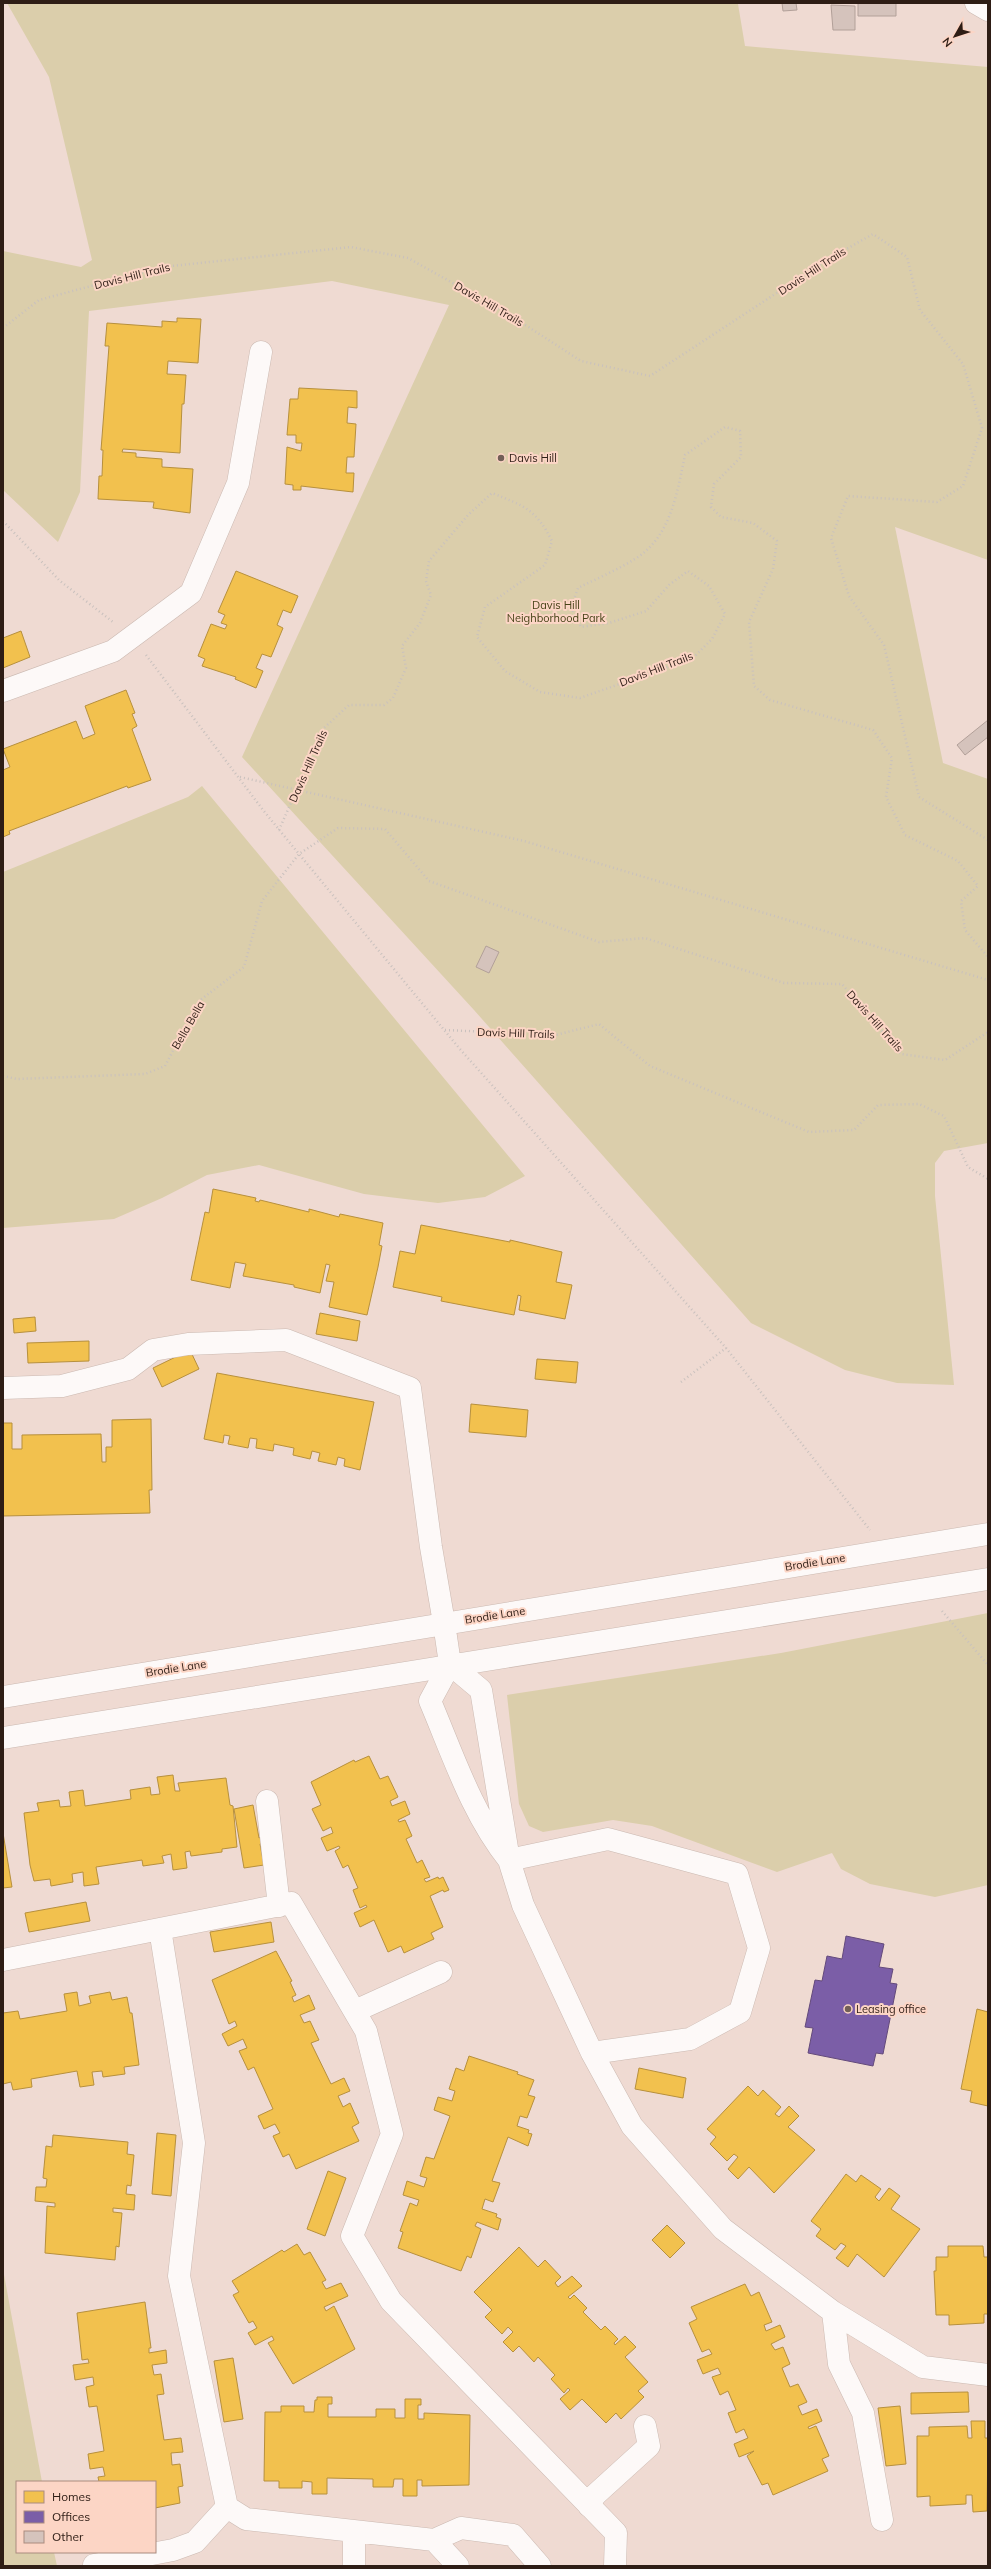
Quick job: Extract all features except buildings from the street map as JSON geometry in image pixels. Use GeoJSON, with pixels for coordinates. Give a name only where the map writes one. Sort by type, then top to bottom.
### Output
{"type":"FeatureCollection","features":[{"type":"Feature","properties":{"kind":"main road"},"geometry":{"type":"LineString","coordinates":[[976,3],[988,10]]}},
{"type":"Feature","properties":{"kind":"main road"},"geometry":{"type":"LineString","coordinates":[[3,691],[113,651],[191,593],[238,483],[261,352]]}},
{"type":"Feature","properties":{"kind":"main road"},"geometry":{"type":"LineString","coordinates":[[3,1388],[62,1386],[128,1370],[153,1350],[188,1344],[286,1340],[410,1388],[431,1547],[450,1664],[430,1701],[475,1808],[495,1844],[509,1860]]}},
{"type":"Feature","properties":{"kind":"main road","name":"Brodie Lane"},"geometry":{"type":"LineString","coordinates":[[3,1697],[988,1534]]}},
{"type":"Feature","properties":{"kind":"main road"},"geometry":{"type":"LineString","coordinates":[[3,1738],[450,1664],[988,1578]]}},
{"type":"Feature","properties":{"kind":"main road"},"geometry":{"type":"LineString","coordinates":[[450,1664],[481,1690],[509,1860],[523,1905],[592,2053],[632,2126],[723,2229],[834,2312],[923,2367],[988,2375]]}},
{"type":"Feature","properties":{"kind":"main road"},"geometry":{"type":"LineString","coordinates":[[267,1801],[279,1906]]}},
{"type":"Feature","properties":{"kind":"main road"},"geometry":{"type":"LineString","coordinates":[[509,1860],[608,1839],[737,1874],[759,1948],[740,2012],[690,2039],[592,2053]]}},
{"type":"Feature","properties":{"kind":"main road"},"geometry":{"type":"LineString","coordinates":[[3,1960],[291,1903],[366,2031],[392,2134],[352,2236],[391,2301],[616,2533],[615,2566]]}},
{"type":"Feature","properties":{"kind":"main road"},"geometry":{"type":"LineString","coordinates":[[160,1929],[194,2143],[179,2276],[227,2507],[246,2519],[434,2540],[461,2528],[513,2535],[540,2566]]}},
{"type":"Feature","properties":{"kind":"main road"},"geometry":{"type":"LineString","coordinates":[[355,2011],[441,1972]]}},
{"type":"Feature","properties":{"kind":"main road"},"geometry":{"type":"LineString","coordinates":[[834,2312],[839,2364],[863,2413],[882,2520]]}},
{"type":"Feature","properties":{"kind":"main road"},"geometry":{"type":"LineString","coordinates":[[590,2506],[595,2494],[649,2446],[645,2426]]}},
{"type":"Feature","properties":{"kind":"main road"},"geometry":{"type":"LineString","coordinates":[[94,2565],[173,2550],[195,2542],[227,2507]]}},
{"type":"Feature","properties":{"kind":"main road"},"geometry":{"type":"LineString","coordinates":[[354,2531],[354,2566]]}},
{"type":"Feature","properties":{"kind":"main road"},"geometry":{"type":"LineString","coordinates":[[434,2540],[458,2566]]}},
{"type":"Feature","properties":{"kind":"path","name":"Davis Hill Trails"},"geometry":{"type":"LineString","coordinates":[[3,328],[39,300],[162,267],[351,247],[408,258],[510,315],[581,361],[650,376],[827,260],[873,234],[907,257],[920,310],[963,364],[982,428],[963,486],[937,502],[848,496],[831,538],[849,596],[884,644],[919,797],[988,840]]}},
{"type":"Feature","properties":{"kind":"path","name":"Davis Hill Trails"},"geometry":{"type":"LineString","coordinates":[[279,830],[324,728],[348,705],[384,705],[393,698],[406,668],[402,646],[420,623],[431,595],[426,581],[429,562],[468,514],[492,493],[525,506],[543,522],[552,541],[545,565],[485,607],[477,637],[506,671],[540,692],[580,698],[693,658],[712,639],[725,614],[709,586],[688,572],[669,585],[646,611],[609,623],[581,626],[571,607],[578,588],[636,558],[661,534],[675,503],[685,455],[725,427],[740,431],[741,458],[714,484],[711,507],[721,517],[753,522],[777,541],[773,569],[750,622],[754,686],[770,700],[872,730],[892,758],[886,797],[905,835],[958,861],[978,886],[961,901],[965,930],[988,957]]}},
{"type":"Feature","properties":{"kind":"path"},"geometry":{"type":"LineString","coordinates":[[3,521],[60,581],[132,637],[279,830],[445,1030],[726,1348],[872,1532]]}},
{"type":"Feature","properties":{"kind":"path"},"geometry":{"type":"LineString","coordinates":[[239,777],[524,840],[988,980]]}},
{"type":"Feature","properties":{"kind":"path","name":"Davis Hill Trails"},"geometry":{"type":"LineString","coordinates":[[299,854],[338,828],[385,829],[429,881],[599,942],[645,938],[784,983],[842,984],[901,1054],[945,1060],[988,1032]]}},
{"type":"Feature","properties":{"kind":"path","name":"Bella Bella"},"geometry":{"type":"LineString","coordinates":[[3,1076],[17,1079],[145,1074],[165,1066],[199,1001],[244,967],[262,902],[299,854]]}},
{"type":"Feature","properties":{"kind":"path","name":"Davis Hill Trails"},"geometry":{"type":"LineString","coordinates":[[445,1030],[556,1035],[599,1024],[650,1066],[810,1132],[854,1130],[878,1105],[919,1104],[944,1116],[968,1167],[988,1179]]}},
{"type":"Feature","properties":{"kind":"path"},"geometry":{"type":"LineString","coordinates":[[681,1382],[726,1348]]}},
{"type":"Feature","properties":{"kind":"path"},"geometry":{"type":"LineString","coordinates":[[938,1606],[988,1665]]}},
{"type":"Feature","properties":{"kind":"green space","name":"Davis Hill Neighborhood Park"},"geometry":{"type":"Polygon","coordinates":[[[7,3],[724,3],[738,4],[745,46],[988,67],[988,560],[895,527],[943,763],[988,779],[988,1143],[944,1151],[935,1163],[935,1196],[954,1385],[897,1383],[845,1370],[751,1323],[474,1010],[242,757],[449,305],[332,281],[89,311],[80,492],[58,542],[3,490],[3,251],[81,267],[92,260],[49,77],[7,3]]]}},
{"type":"Feature","properties":{"kind":"green space"},"geometry":{"type":"Polygon","coordinates":[[[202,786],[525,1176],[485,1197],[438,1203],[364,1194],[259,1165],[207,1175],[162,1198],[114,1219],[3,1228],[3,872],[188,797],[202,786]]]}},
{"type":"Feature","properties":{"kind":"green space"},"geometry":{"type":"Polygon","coordinates":[[[988,1613],[988,1885],[935,1897],[870,1884],[841,1869],[832,1853],[777,1872],[652,1826],[613,1820],[543,1832],[529,1826],[519,1804],[507,1695],[781,1653],[988,1613]]]}},
{"type":"Feature","properties":{"kind":"green space"},"geometry":{"type":"Polygon","coordinates":[[[3,2269],[42,2481],[16,2481],[16,2553],[54,2553],[57,2566],[3,2566],[3,2269]]]}},
{"type":"Feature","properties":{"kind":"place","name":"Davis Hill"},"geometry":{"type":"Point","coordinates":[501,458]}},
{"type":"Feature","properties":{"kind":"place","name":"Leasing office"},"geometry":{"type":"Point","coordinates":[848,2009]}}]}
